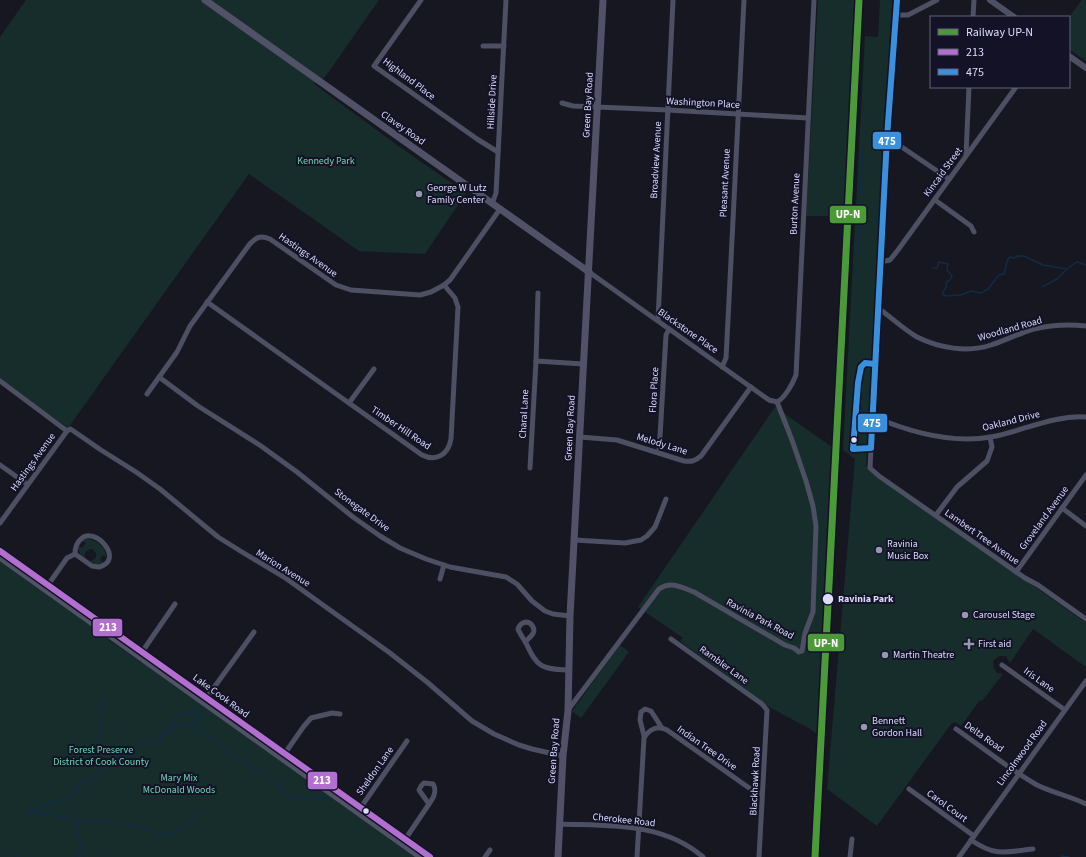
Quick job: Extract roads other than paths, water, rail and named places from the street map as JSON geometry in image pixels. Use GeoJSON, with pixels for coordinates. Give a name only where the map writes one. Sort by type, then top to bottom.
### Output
{"type":"FeatureCollection","features":[{"type":"Feature","properties":{"kind":"main road","name":"Clavey Road"},"geometry":{"type":"LineString","coordinates":[[205,0],[589,272]]}},
{"type":"Feature","properties":{"kind":"main road","name":"Green Bay Road"},"geometry":{"type":"LineString","coordinates":[[558,857],[563,756],[568,711],[570,616],[603,0]]}},
{"type":"Feature","properties":{"kind":"main road","name":"Lake Cook Road"},"geometry":{"type":"LineString","coordinates":[[0,551],[142,652],[205,700]]}},
{"type":"Feature","properties":{"kind":"main road","name":"Lake Cook Road"},"geometry":{"type":"LineString","coordinates":[[0,557],[205,700],[404,842],[430,857]]}},
{"type":"Feature","properties":{"kind":"main road","name":"Lake Cook Road"},"geometry":{"type":"LineString","coordinates":[[404,842],[421,857]]}},
{"type":"Feature","properties":{"kind":"street","name":"Highland Place"},"geometry":{"type":"LineString","coordinates":[[422,0],[374,66],[477,139],[498,152]]}},
{"type":"Feature","properties":{"kind":"street","name":"Hillside Drive"},"geometry":{"type":"LineString","coordinates":[[492,204],[496,193],[506,0]]}},
{"type":"Feature","properties":{"kind":"street","name":"Broadview Avenue"},"geometry":{"type":"LineString","coordinates":[[658,320],[673,0]]}},
{"type":"Feature","properties":{"kind":"street","name":"Pleasant Avenue"},"geometry":{"type":"LineString","coordinates":[[722,367],[726,358],[727,343],[744,0]]}},
{"type":"Feature","properties":{"kind":"street","name":"Burton Avenue"},"geometry":{"type":"LineString","coordinates":[[777,402],[794,381],[796,374],[814,0]]}},
{"type":"Feature","properties":{"kind":"street"},"geometry":{"type":"LineString","coordinates":[[872,416],[887,137],[897,0]]}},
{"type":"Feature","properties":{"kind":"street"},"geometry":{"type":"LineString","coordinates":[[896,15],[908,15],[937,0]]}},
{"type":"Feature","properties":{"kind":"street"},"geometry":{"type":"LineString","coordinates":[[973,16],[974,0]]}},
{"type":"Feature","properties":{"kind":"street"},"geometry":{"type":"LineString","coordinates":[[990,0],[1013,16]]}},
{"type":"Feature","properties":{"kind":"street"},"geometry":{"type":"LineString","coordinates":[[483,46],[504,46]]}},
{"type":"Feature","properties":{"kind":"street"},"geometry":{"type":"LineString","coordinates":[[1070,57],[1086,68]]}},
{"type":"Feature","properties":{"kind":"street"},"geometry":{"type":"LineString","coordinates":[[966,156],[969,88]]}},
{"type":"Feature","properties":{"kind":"street","name":"Kincaid Street"},"geometry":{"type":"LineString","coordinates":[[880,262],[890,260],[1015,88]]}},
{"type":"Feature","properties":{"kind":"street","name":"Washington Place"},"geometry":{"type":"LineString","coordinates":[[562,104],[573,106],[597,106],[808,118]]}},
{"type":"Feature","properties":{"kind":"street"},"geometry":{"type":"LineString","coordinates":[[887,137],[949,179]]}},
{"type":"Feature","properties":{"kind":"street"},"geometry":{"type":"LineString","coordinates":[[935,200],[970,226],[974,232]]}},
{"type":"Feature","properties":{"kind":"street","name":"Hastings Avenue"},"geometry":{"type":"LineString","coordinates":[[147,394],[176,352],[190,326],[253,239],[260,237],[270,239],[342,288],[420,295],[432,292],[450,280],[500,209]]}},
{"type":"Feature","properties":{"kind":"street","name":"Blackstone Place"},"geometry":{"type":"LineString","coordinates":[[589,272],[722,367],[770,400],[777,402]]}},
{"type":"Feature","properties":{"kind":"street","name":"Timber Hill Road"},"geometry":{"type":"LineString","coordinates":[[207,302],[422,455],[432,458],[442,455],[448,450],[451,439],[458,307],[455,298],[444,285]]}},
{"type":"Feature","properties":{"kind":"street","name":"Charal Lane"},"geometry":{"type":"LineString","coordinates":[[530,468],[538,293]]}},
{"type":"Feature","properties":{"kind":"street","name":"Woodland Road"},"geometry":{"type":"LineString","coordinates":[[878,308],[901,327],[917,337],[944,347],[962,349],[991,345],[1037,329],[1058,325],[1086,326]]}},
{"type":"Feature","properties":{"kind":"street","name":"Flora Place"},"geometry":{"type":"LineString","coordinates":[[659,453],[666,335],[669,329]]}},
{"type":"Feature","properties":{"kind":"street"},"geometry":{"type":"LineString","coordinates":[[536,361],[583,364]]}},
{"type":"Feature","properties":{"kind":"street"},"geometry":{"type":"LineString","coordinates":[[349,403],[374,369]]}},
{"type":"Feature","properties":{"kind":"street","name":"Stonegate Drive"},"geometry":{"type":"LineString","coordinates":[[159,377],[198,406],[267,451],[380,536],[407,551],[444,565],[506,577],[517,584],[545,611],[553,614],[570,616]]}},
{"type":"Feature","properties":{"kind":"street","name":"Marion Avenue"},"geometry":{"type":"LineString","coordinates":[[0,381],[67,431],[72,430],[160,489],[218,537],[284,577],[384,648],[413,670],[477,724],[494,734],[519,745],[563,756]]}},
{"type":"Feature","properties":{"kind":"street","name":"Melody Lane"},"geometry":{"type":"LineString","coordinates":[[580,437],[617,440],[691,462],[697,460],[751,387]]}},
{"type":"Feature","properties":{"kind":"street","name":"Ravinia Park Road"},"geometry":{"type":"LineString","coordinates":[[568,711],[658,589],[670,584],[694,592],[785,645],[800,652],[802,650],[805,633],[813,612],[816,526],[813,506],[806,481],[777,402]]}},
{"type":"Feature","properties":{"kind":"street","name":"Oakland Drive"},"geometry":{"type":"LineString","coordinates":[[872,416],[904,429],[926,435],[955,438],[990,437],[1041,423],[1070,418],[1086,418]]}},
{"type":"Feature","properties":{"kind":"street","name":"Lambert Tree Avenue"},"geometry":{"type":"LineString","coordinates":[[872,416],[870,466],[872,470],[1016,572],[1038,585],[1086,619]]}},
{"type":"Feature","properties":{"kind":"street","name":"Hastings Avenue"},"geometry":{"type":"LineString","coordinates":[[0,523],[67,431]]}},
{"type":"Feature","properties":{"kind":"street"},"geometry":{"type":"LineString","coordinates":[[936,515],[957,487],[987,461],[992,448],[990,437]]}},
{"type":"Feature","properties":{"kind":"street"},"geometry":{"type":"LineString","coordinates":[[0,465],[27,484]]}},
{"type":"Feature","properties":{"kind":"street","name":"Groveland Avenue"},"geometry":{"type":"LineString","coordinates":[[1016,572],[1086,475]]}},
{"type":"Feature","properties":{"kind":"street"},"geometry":{"type":"LineString","coordinates":[[574,540],[625,543],[641,540],[655,527],[666,499]]}},
{"type":"Feature","properties":{"kind":"street"},"geometry":{"type":"LineString","coordinates":[[1062,508],[1086,526]]}},
{"type":"Feature","properties":{"kind":"street"},"geometry":{"type":"LineString","coordinates":[[85,536],[89,536],[97,539],[106,546],[109,556],[105,564],[96,567],[75,554],[76,545],[79,541],[85,536]]}},
{"type":"Feature","properties":{"kind":"street"},"geometry":{"type":"LineString","coordinates":[[48,585],[68,558],[75,554]]}},
{"type":"Feature","properties":{"kind":"street"},"geometry":{"type":"LineString","coordinates":[[440,579],[444,565]]}},
{"type":"Feature","properties":{"kind":"street"},"geometry":{"type":"LineString","coordinates":[[142,652],[175,604]]}},
{"type":"Feature","properties":{"kind":"street"},"geometry":{"type":"LineString","coordinates":[[205,700],[254,632]]}},
{"type":"Feature","properties":{"kind":"street","name":"Rambler Lane"},"geometry":{"type":"LineString","coordinates":[[671,639],[765,707]]}},
{"type":"Feature","properties":{"kind":"street"},"geometry":{"type":"LineString","coordinates":[[525,642],[531,656],[540,665],[549,669],[568,670]]}},
{"type":"Feature","properties":{"kind":"street","name":"Iris Lane"},"geometry":{"type":"LineString","coordinates":[[1002,665],[1065,710]]}},
{"type":"Feature","properties":{"kind":"street","name":"Lincolnwood Road"},"geometry":{"type":"LineString","coordinates":[[959,857],[1086,681]]}},
{"type":"Feature","properties":{"kind":"street","name":"Blackhawk Road"},"geometry":{"type":"LineString","coordinates":[[759,857],[767,716],[765,707]]}},
{"type":"Feature","properties":{"kind":"street","name":"Indian Tree Drive"},"geometry":{"type":"LineString","coordinates":[[637,857],[644,736],[640,717],[641,712],[645,709],[651,711],[662,728],[752,790],[762,794]]}},
{"type":"Feature","properties":{"kind":"street"},"geometry":{"type":"LineString","coordinates":[[283,756],[304,726],[314,717],[332,713],[340,714]]}},
{"type":"Feature","properties":{"kind":"street","name":"Indian Tree Drive"},"geometry":{"type":"LineString","coordinates":[[644,736],[655,728],[662,728]]}},
{"type":"Feature","properties":{"kind":"street","name":"Delta Road"},"geometry":{"type":"LineString","coordinates":[[956,729],[1036,784],[1051,792],[1079,800],[1086,804]]}},
{"type":"Feature","properties":{"kind":"street","name":"Sheldon Lane"},"geometry":{"type":"LineString","coordinates":[[359,810],[407,741]]}},
{"type":"Feature","properties":{"kind":"street","name":"Carol Court"},"geometry":{"type":"LineString","coordinates":[[909,789],[986,850],[997,853],[1033,849]]}},
{"type":"Feature","properties":{"kind":"street"},"geometry":{"type":"LineString","coordinates":[[404,842],[429,804]]}},
{"type":"Feature","properties":{"kind":"street","name":"Cherokee Road"},"geometry":{"type":"LineString","coordinates":[[560,824],[638,828],[659,832],[674,838],[703,857]]}},
{"type":"Feature","properties":{"kind":"street"},"geometry":{"type":"LineString","coordinates":[[850,857],[852,839]]}},
{"type":"Feature","properties":{"kind":"street"},"geometry":{"type":"LineString","coordinates":[[485,857],[490,850]]}},
{"type":"Feature","properties":{"kind":"waterway"},"geometry":{"type":"LineString","coordinates":[[860,191],[863,148]]}},
{"type":"Feature","properties":{"kind":"waterway"},"geometry":{"type":"LineString","coordinates":[[857,281],[860,191],[858,191]]}},
{"type":"Feature","properties":{"kind":"waterway"},"geometry":{"type":"LineString","coordinates":[[933,268],[937,268],[939,262],[948,264],[947,270],[952,276],[950,280],[946,282],[946,287],[942,294],[946,296],[961,295],[971,291],[981,293],[988,289],[999,275],[1004,274],[1007,261],[1010,257],[1014,258],[1024,256],[1043,265],[1067,269],[1077,262],[1086,265]]}},
{"type":"Feature","properties":{"kind":"waterway"},"geometry":{"type":"LineString","coordinates":[[1042,287],[1057,279],[1066,270]]}},
{"type":"Feature","properties":{"kind":"waterway"},"geometry":{"type":"LineString","coordinates":[[814,504],[818,503]]}},
{"type":"Feature","properties":{"kind":"waterway"},"geometry":{"type":"LineString","coordinates":[[96,754],[100,734],[102,698]]}},
{"type":"Feature","properties":{"kind":"waterway"},"geometry":{"type":"LineString","coordinates":[[165,733],[167,728],[179,714],[202,712]]}},
{"type":"Feature","properties":{"kind":"waterway"},"geometry":{"type":"LineString","coordinates":[[191,723],[202,717]]}},
{"type":"Feature","properties":{"kind":"waterway"},"geometry":{"type":"LineString","coordinates":[[28,813],[47,804],[68,798],[80,784],[89,781],[115,758],[142,744],[155,741],[175,728],[190,723],[280,787],[293,799],[327,798]]}},
{"type":"Feature","properties":{"kind":"waterway"},"geometry":{"type":"LineString","coordinates":[[26,812],[47,814],[78,820],[122,823],[165,834],[173,834],[196,814]]}},
{"type":"Feature","properties":{"kind":"waterway"},"geometry":{"type":"LineString","coordinates":[[73,819],[76,824],[84,857]]}},
{"type":"Feature","properties":{"kind":"waterway"},"geometry":{"type":"LineString","coordinates":[[76,857],[78,850]]}},
{"type":"Feature","properties":{"kind":"waterway"},"geometry":{"type":"LineString","coordinates":[[13,854],[18,857]]}},
{"type":"Feature","properties":{"kind":"waterway"},"geometry":{"type":"LineString","coordinates":[[1061,856],[1069,857]]}},
{"type":"Feature","properties":{"kind":"rail line","name":"UP-N"},"geometry":{"type":"LineString","coordinates":[[815,857],[859,0]]}},
{"type":"Feature","properties":{"kind":"place","name":"George W Lutz Family Center"},"geometry":{"type":"Point","coordinates":[419,194]}},
{"type":"Feature","properties":{"kind":"place","name":"Ravinia Music Box"},"geometry":{"type":"Point","coordinates":[879,550]}},
{"type":"Feature","properties":{"kind":"place","name":"Ravinia Park"},"geometry":{"type":"Point","coordinates":[828,599]}},
{"type":"Feature","properties":{"kind":"place","name":"Carousel Stage"},"geometry":{"type":"Point","coordinates":[965,615]}},
{"type":"Feature","properties":{"kind":"place","name":"First aid"},"geometry":{"type":"Point","coordinates":[969,644]}},
{"type":"Feature","properties":{"kind":"place","name":"Martin Theatre"},"geometry":{"type":"Point","coordinates":[885,655]}},
{"type":"Feature","properties":{"kind":"place","name":"Bennett Gordon Hall"},"geometry":{"type":"Point","coordinates":[864,727]}},
{"type":"Feature","properties":{"kind":"park label","name":"Kennedy Park"},"geometry":{"type":"Point","coordinates":[326,161]}},
{"type":"Feature","properties":{"kind":"park label","name":"Forest Preserve District of Cook County"},"geometry":{"type":"Point","coordinates":[101,756]}},
{"type":"Feature","properties":{"kind":"park label","name":"Mary Mix McDonald Woods"},"geometry":{"type":"Point","coordinates":[179,784]}}]}
